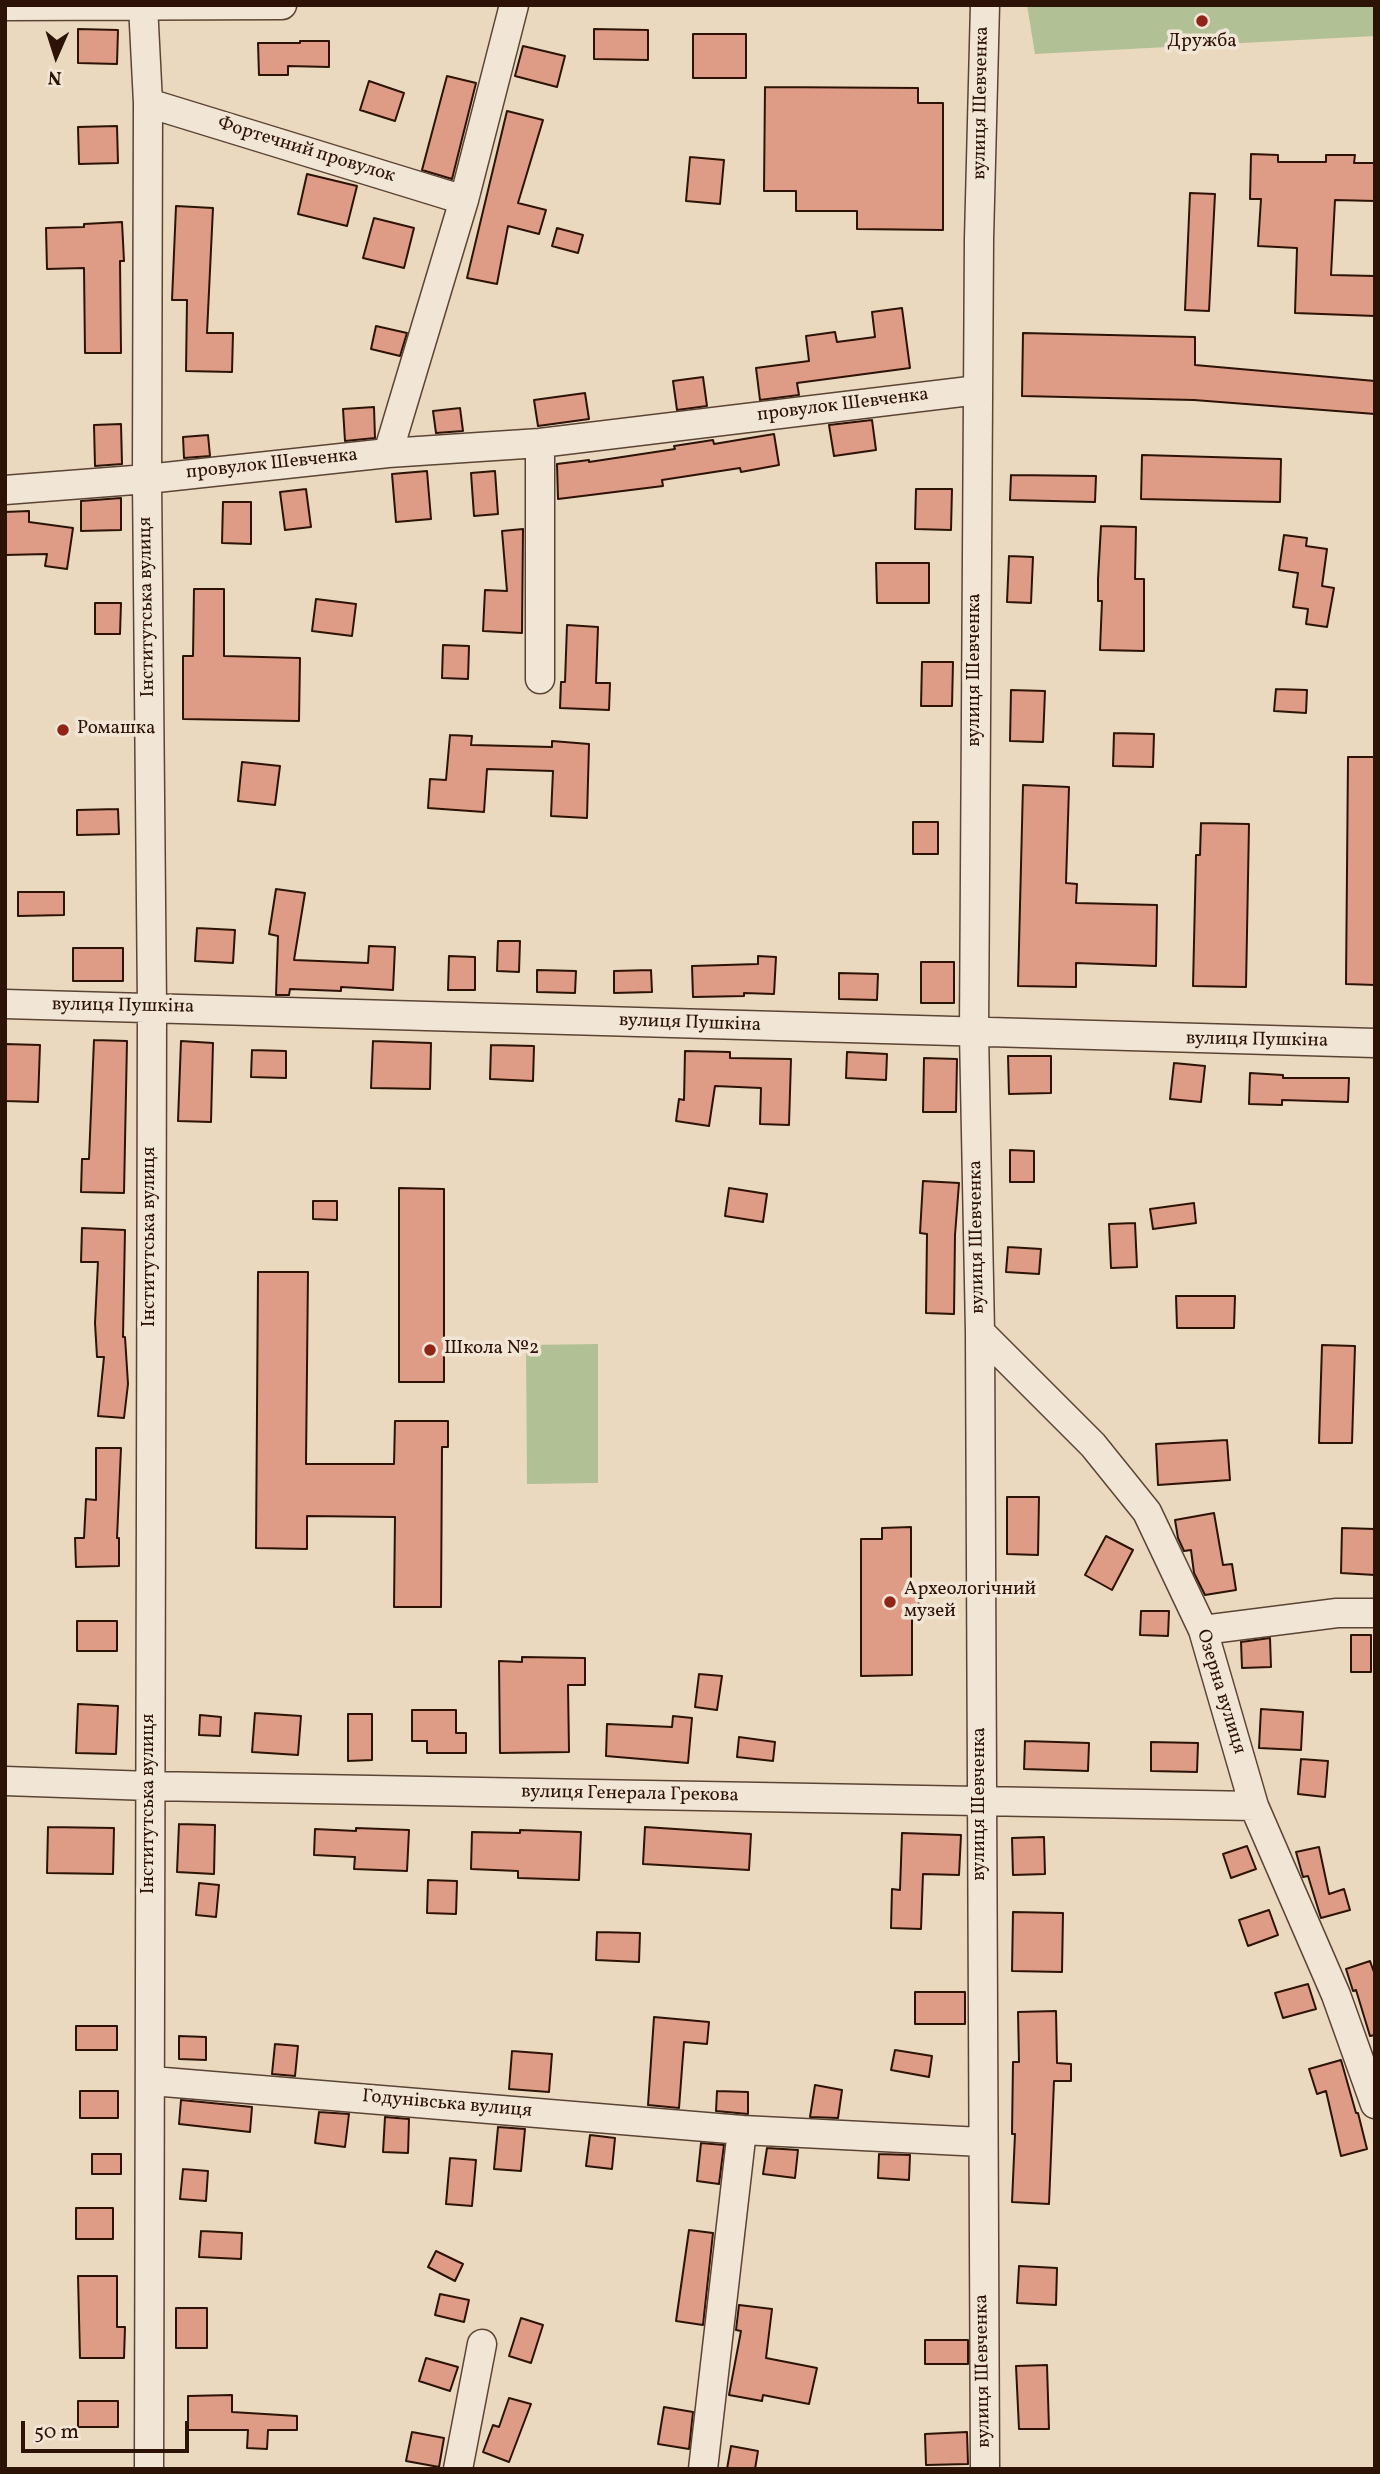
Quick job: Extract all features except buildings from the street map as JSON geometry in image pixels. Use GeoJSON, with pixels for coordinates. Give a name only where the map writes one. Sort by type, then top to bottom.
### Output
{"type":"FeatureCollection","features":[{"type":"Feature","properties":{"kind":"street"},"geometry":{"type":"LineString","coordinates":[[5,6],[282,5]]}},
{"type":"Feature","properties":{"kind":"street"},"geometry":{"type":"LineString","coordinates":[[388,453],[464,200],[514,5]]}},
{"type":"Feature","properties":{"kind":"street","name":"вулиця Шевченка"},"geometry":{"type":"LineString","coordinates":[[985,5],[979,239],[974,1033],[979,1332],[985,2469]]}},
{"type":"Feature","properties":{"kind":"street","name":"Інститутська вулиця"},"geometry":{"type":"LineString","coordinates":[[143,6],[148,103],[147,479],[152,1007],[152,2081],[149,2469]]}},
{"type":"Feature","properties":{"kind":"street","name":"Фортечний провулок"},"geometry":{"type":"LineString","coordinates":[[148,103],[464,200]]}},
{"type":"Feature","properties":{"kind":"street","name":"провулок Шевченка"},"geometry":{"type":"LineString","coordinates":[[5,490],[147,479],[388,453],[540,443],[978,390]]}},
{"type":"Feature","properties":{"kind":"street"},"geometry":{"type":"LineString","coordinates":[[540,443],[540,679]]}},
{"type":"Feature","properties":{"kind":"street","name":"вулиця Пушкіна"},"geometry":{"type":"LineString","coordinates":[[5,1004],[1375,1043]]}},
{"type":"Feature","properties":{"kind":"street","name":"Озерна вулиця"},"geometry":{"type":"LineString","coordinates":[[979,1332],[1093,1445],[1147,1512],[1203,1630],[1254,1806],[1336,1995],[1375,2104]]}},
{"type":"Feature","properties":{"kind":"street"},"geometry":{"type":"LineString","coordinates":[[1203,1630],[1337,1613],[1375,1613]]}},
{"type":"Feature","properties":{"kind":"street","name":"вулиця Генерала Грекова"},"geometry":{"type":"LineString","coordinates":[[5,1782],[1254,1806]]}},
{"type":"Feature","properties":{"kind":"street","name":"Годунівська вулиця"},"geometry":{"type":"LineString","coordinates":[[152,2081],[742,2130],[982,2142]]}},
{"type":"Feature","properties":{"kind":"street"},"geometry":{"type":"LineString","coordinates":[[703,2469],[742,2130]]}},
{"type":"Feature","properties":{"kind":"street"},"geometry":{"type":"LineString","coordinates":[[458,2469],[482,2344]]}},
{"type":"Feature","properties":{"kind":"green space","name":"Дружба"},"geometry":{"type":"Polygon","coordinates":[[[1027,5],[1375,5],[1375,36],[1035,54],[1027,5]]]}},
{"type":"Feature","properties":{"kind":"green space"},"geometry":{"type":"Polygon","coordinates":[[[598,1344],[598,1483],[527,1484],[526,1345],[598,1344]]]}},
{"type":"Feature","properties":{"kind":"place","name":"Дружба"},"geometry":{"type":"Point","coordinates":[1202,21]}},
{"type":"Feature","properties":{"kind":"place","name":"Ромашка"},"geometry":{"type":"Point","coordinates":[63,730]}},
{"type":"Feature","properties":{"kind":"place","name":"Школа №2"},"geometry":{"type":"Point","coordinates":[430,1350]}},
{"type":"Feature","properties":{"kind":"place","name":"Археологічний музей"},"geometry":{"type":"Point","coordinates":[890,1602]}}]}
